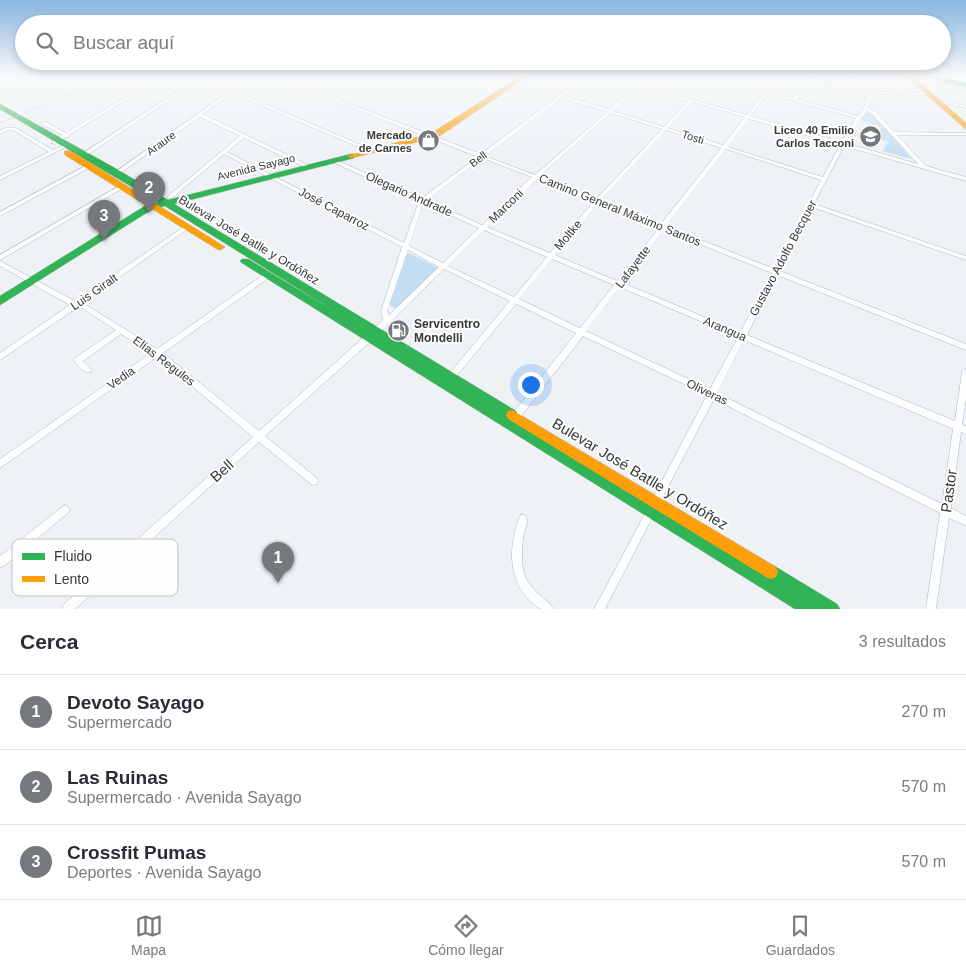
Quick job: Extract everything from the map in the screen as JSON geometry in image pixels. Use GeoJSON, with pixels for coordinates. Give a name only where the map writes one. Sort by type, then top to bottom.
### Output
{"type":"FeatureCollection","features":[{"type":"Feature","properties":{"kind":"main road","name":"Avenida Sayago"},"geometry":{"type":"LineString","coordinates":[[0,301],[143,211],[167,200],[432,136],[481,104]]}},
{"type":"Feature","properties":{"kind":"main road"},"geometry":{"type":"LineString","coordinates":[[940,104],[966,127]]}},
{"type":"Feature","properties":{"kind":"main road","name":"Bulevar José Batlle y Ordóñez"},"geometry":{"type":"LineString","coordinates":[[0,106],[60,144],[89,166],[122,187],[429,369],[651,511],[809,609]]}},
{"type":"Feature","properties":{"kind":"main road","name":"Bulevar José Batlle y Ordóñez"},"geometry":{"type":"LineString","coordinates":[[0,112],[60,144],[85,154],[167,200],[373,335]]}},
{"type":"Feature","properties":{"kind":"main road","name":"Bulevar José Batlle y Ordóñez"},"geometry":{"type":"LineString","coordinates":[[429,369],[451,377],[832,609]]}},
{"type":"Feature","properties":{"kind":"street"},"geometry":{"type":"LineString","coordinates":[[0,178],[60,144],[120,104]]}},
{"type":"Feature","properties":{"kind":"street"},"geometry":{"type":"LineString","coordinates":[[85,154],[161,104]]}},
{"type":"Feature","properties":{"kind":"street","name":"Araure"},"geometry":{"type":"LineString","coordinates":[[117,173],[215,104]]}},
{"type":"Feature","properties":{"kind":"street"},"geometry":{"type":"LineString","coordinates":[[262,104],[372,151]]}},
{"type":"Feature","properties":{"kind":"street","name":"Camino General Máximo Santos"},"geometry":{"type":"LineString","coordinates":[[348,104],[966,348]]}},
{"type":"Feature","properties":{"kind":"street","name":"Bell"},"geometry":{"type":"LineString","coordinates":[[388,321],[384,311],[420,205],[424,200],[551,104]]}},
{"type":"Feature","properties":{"kind":"street","name":"Tosti"},"geometry":{"type":"LineString","coordinates":[[590,104],[825,179]]}},
{"type":"Feature","properties":{"kind":"street","name":"Marconi"},"geometry":{"type":"LineString","coordinates":[[373,335],[536,177],[619,104]]}},
{"type":"Feature","properties":{"kind":"street","name":"Moltke"},"geometry":{"type":"LineString","coordinates":[[451,377],[597,201],[688,104]]}},
{"type":"Feature","properties":{"kind":"street"},"geometry":{"type":"LineString","coordinates":[[708,104],[966,179]]}},
{"type":"Feature","properties":{"kind":"street","name":"Lafayette"},"geometry":{"type":"LineString","coordinates":[[516,416],[758,104]]}},
{"type":"Feature","properties":{"kind":"street"},"geometry":{"type":"LineString","coordinates":[[810,104],[857,117]]}},
{"type":"Feature","properties":{"kind":"street"},"geometry":{"type":"LineString","coordinates":[[866,107],[924,167]]}},
{"type":"Feature","properties":{"kind":"street","name":"Gustavo Adolfo Becquer"},"geometry":{"type":"LineString","coordinates":[[656,501],[843,143],[857,117],[866,107]]}},
{"type":"Feature","properties":{"kind":"street"},"geometry":{"type":"LineString","coordinates":[[200,115],[309,167]]}},
{"type":"Feature","properties":{"kind":"street","name":"Bulevar José Batlle y Ordóñez"},"geometry":{"type":"LineString","coordinates":[[44,123],[60,144]]}},
{"type":"Feature","properties":{"kind":"street","name":"Bulevar José Batlle y Ordóñez"},"geometry":{"type":"LineString","coordinates":[[0,133],[14,129],[60,144]]}},
{"type":"Feature","properties":{"kind":"street"},"geometry":{"type":"LineString","coordinates":[[893,133],[966,134]]}},
{"type":"Feature","properties":{"kind":"street"},"geometry":{"type":"LineString","coordinates":[[167,200],[243,136]]}},
{"type":"Feature","properties":{"kind":"street","name":"José Caparroz"},"geometry":{"type":"LineString","coordinates":[[224,152],[445,267]]}},
{"type":"Feature","properties":{"kind":"street","name":"Olegario Andrade"},"geometry":{"type":"LineString","coordinates":[[334,161],[484,228]]}},
{"type":"Feature","properties":{"kind":"street"},"geometry":{"type":"LineString","coordinates":[[1,212],[89,166]]}},
{"type":"Feature","properties":{"kind":"street"},"geometry":{"type":"LineString","coordinates":[[0,258],[122,187]]}},
{"type":"Feature","properties":{"kind":"street"},"geometry":{"type":"LineString","coordinates":[[811,205],[966,258]]}},
{"type":"Feature","properties":{"kind":"street","name":"Luis Giralt"},"geometry":{"type":"LineString","coordinates":[[0,357],[188,227]]}},
{"type":"Feature","properties":{"kind":"street","name":"Arangua"},"geometry":{"type":"LineString","coordinates":[[484,228],[962,428]]}},
{"type":"Feature","properties":{"kind":"street","name":"Elías Regules"},"geometry":{"type":"LineString","coordinates":[[0,263],[31,281],[82,305],[157,353],[314,481]]}},
{"type":"Feature","properties":{"kind":"street","name":"Oliveras"},"geometry":{"type":"LineString","coordinates":[[445,267],[712,394],[966,521]]}},
{"type":"Feature","properties":{"kind":"street","name":"Vedia"},"geometry":{"type":"LineString","coordinates":[[0,464],[268,275]]}},
{"type":"Feature","properties":{"kind":"street"},"geometry":{"type":"LineString","coordinates":[[88,370],[78,360],[121,330]]}},
{"type":"Feature","properties":{"kind":"street","name":"Bell"},"geometry":{"type":"LineString","coordinates":[[146,539],[373,335]]}},
{"type":"Feature","properties":{"kind":"street","name":"Pastor"},"geometry":{"type":"LineString","coordinates":[[931,609],[946,511],[962,428],[966,372]]}},
{"type":"Feature","properties":{"kind":"street"},"geometry":{"type":"LineString","coordinates":[[28,539],[64,510]]}},
{"type":"Feature","properties":{"kind":"street"},"geometry":{"type":"LineString","coordinates":[[599,609],[651,511]]}},
{"type":"Feature","properties":{"kind":"street"},"geometry":{"type":"LineString","coordinates":[[523,519],[517,543],[517,568],[521,582],[530,594],[548,609]]}},
{"type":"Feature","properties":{"kind":"street"},"geometry":{"type":"LineString","coordinates":[[0,562],[12,552]]}},
{"type":"Feature","properties":{"kind":"street","name":"Bell"},"geometry":{"type":"LineString","coordinates":[[67,609],[82,596]]}},
{"type":"Feature","properties":{"kind":"shaded area"},"geometry":{"type":"Polygon","coordinates":[[[864,112],[872,113],[912,159],[882,151],[889,142],[878,138],[881,127],[860,120],[864,112]]]}},
{"type":"Feature","properties":{"kind":"shaded area"},"geometry":{"type":"Polygon","coordinates":[[[409,253],[438,268],[397,308],[393,307],[389,304],[406,254],[409,253]]]}},
{"type":"Feature","properties":{"kind":"railway"},"geometry":{"type":"LineString","coordinates":[[0,123],[43,104]]}},
{"type":"Feature","properties":{"kind":"traffic: fast"},"geometry":{"type":"LineString","coordinates":[[0,106],[117,173],[512,415]]}},
{"type":"Feature","properties":{"kind":"traffic: fast"},"geometry":{"type":"LineString","coordinates":[[0,301],[148,208],[351,156]]}},
{"type":"Feature","properties":{"kind":"traffic: fast"},"geometry":{"type":"LineString","coordinates":[[245,261],[809,609]]}},
{"type":"Feature","properties":{"kind":"traffic: fast"},"geometry":{"type":"LineString","coordinates":[[771,572],[832,609]]}},
{"type":"Feature","properties":{"kind":"traffic: slow"},"geometry":{"type":"LineString","coordinates":[[351,156],[435,135],[482,104]]}},
{"type":"Feature","properties":{"kind":"traffic: slow"},"geometry":{"type":"LineString","coordinates":[[940,104],[966,127]]}},
{"type":"Feature","properties":{"kind":"traffic: slow"},"geometry":{"type":"LineString","coordinates":[[68,153],[220,247]]}},
{"type":"Feature","properties":{"kind":"traffic: slow"},"geometry":{"type":"LineString","coordinates":[[512,415],[771,572]]}},
{"type":"Feature","properties":{"kind":"place","name":"Liceo 40 Emilio Carlos Tacconi"},"geometry":{"type":"Point","coordinates":[870,136]}},
{"type":"Feature","properties":{"kind":"place","name":"Mercado de Carnes"},"geometry":{"type":"Point","coordinates":[428,141]}},
{"type":"Feature","properties":{"kind":"place","name":"Las Ruinas"},"geometry":{"type":"Point","coordinates":[149,213]}},
{"type":"Feature","properties":{"kind":"place","name":"Crossfit Pumas"},"geometry":{"type":"Point","coordinates":[104,241]}},
{"type":"Feature","properties":{"kind":"place","name":"Servicentro Mondelli"},"geometry":{"type":"Point","coordinates":[398,331]}},
{"type":"Feature","properties":{"kind":"place","name":"Devoto Sayago"},"geometry":{"type":"Point","coordinates":[278,583]}}]}
